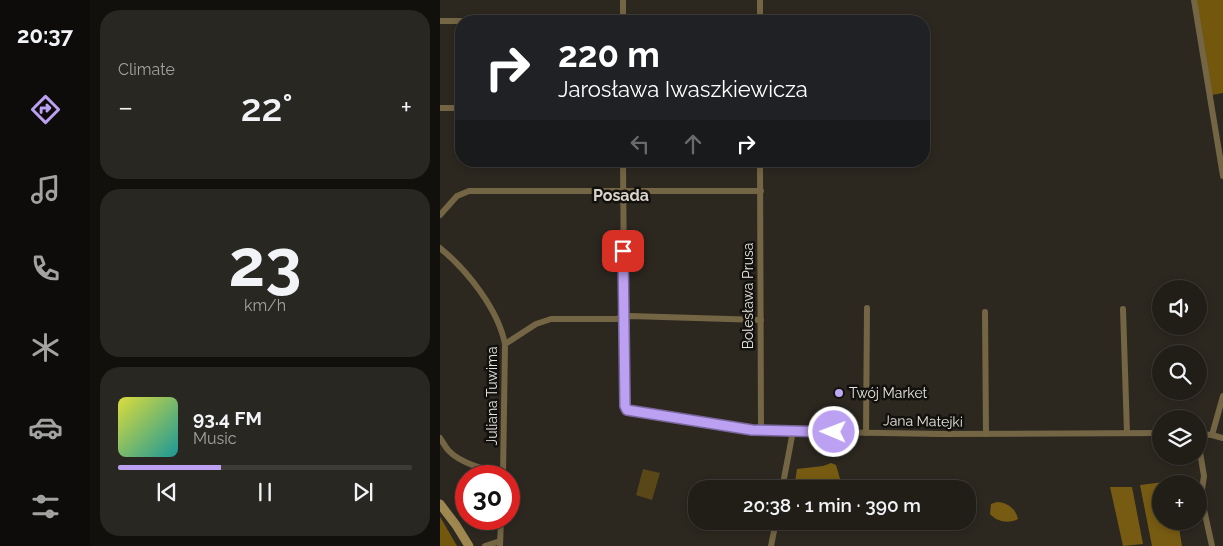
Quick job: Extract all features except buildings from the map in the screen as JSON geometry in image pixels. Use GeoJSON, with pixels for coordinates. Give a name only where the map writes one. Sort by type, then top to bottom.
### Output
{"type":"FeatureCollection","features":[{"type":"Feature","properties":{"kind":"main road"},"geometry":{"type":"LineString","coordinates":[[440,504],[469,546]]}},
{"type":"Feature","properties":{"kind":"street"},"geometry":{"type":"LineString","coordinates":[[623,0],[623,15]]}},
{"type":"Feature","properties":{"kind":"street"},"geometry":{"type":"LineString","coordinates":[[760,0],[760,15]]}},
{"type":"Feature","properties":{"kind":"street"},"geometry":{"type":"LineString","coordinates":[[1194,0],[1223,176]]}},
{"type":"Feature","properties":{"kind":"street"},"geometry":{"type":"LineString","coordinates":[[440,21],[455,21]]}},
{"type":"Feature","properties":{"kind":"street"},"geometry":{"type":"LineString","coordinates":[[440,108],[455,108]]}},
{"type":"Feature","properties":{"kind":"street"},"geometry":{"type":"LineString","coordinates":[[623,167],[624,318]]}},
{"type":"Feature","properties":{"kind":"street","name":"Bolesława Prusa"},"geometry":{"type":"LineString","coordinates":[[760,167],[761,431]]}},
{"type":"Feature","properties":{"kind":"street"},"geometry":{"type":"LineString","coordinates":[[440,215],[455,198],[466,192],[760,191]]}},
{"type":"Feature","properties":{"kind":"street","name":"Juliana Tuwima"},"geometry":{"type":"LineString","coordinates":[[440,248],[464,270],[475,284],[501,330],[506,344],[503,465]]}},
{"type":"Feature","properties":{"kind":"street"},"geometry":{"type":"LineString","coordinates":[[866,432],[867,308]]}},
{"type":"Feature","properties":{"kind":"street"},"geometry":{"type":"LineString","coordinates":[[1124,309],[1127,433]]}},
{"type":"Feature","properties":{"kind":"street"},"geometry":{"type":"LineString","coordinates":[[985,312],[986,434]]}},
{"type":"Feature","properties":{"kind":"street"},"geometry":{"type":"LineString","coordinates":[[506,344],[536,324],[551,319],[624,318],[630,316],[761,320]]}},
{"type":"Feature","properties":{"kind":"street","name":"Jana Matejki"},"geometry":{"type":"LineString","coordinates":[[624,318],[626,409],[630,412],[761,431],[986,434],[1152,433]]}},
{"type":"Feature","properties":{"kind":"street"},"geometry":{"type":"LineString","coordinates":[[1212,435],[1223,396]]}},
{"type":"Feature","properties":{"kind":"street"},"geometry":{"type":"LineString","coordinates":[[784,480],[793,431]]}},
{"type":"Feature","properties":{"kind":"street"},"geometry":{"type":"LineString","coordinates":[[1207,435],[1223,438]]}},
{"type":"Feature","properties":{"kind":"street"},"geometry":{"type":"LineString","coordinates":[[440,438],[456,457],[474,465]]}},
{"type":"Feature","properties":{"kind":"street"},"geometry":{"type":"LineString","coordinates":[[1202,465],[1204,476],[1201,496],[1212,546]]}},
{"type":"Feature","properties":{"kind":"street"},"geometry":{"type":"LineString","coordinates":[[485,546],[500,544],[501,530]]}},
{"type":"Feature","properties":{"kind":"street"},"geometry":{"type":"LineString","coordinates":[[770,546],[774,530]]}},
{"type":"Feature","properties":{"kind":"shaded area"},"geometry":{"type":"Polygon","coordinates":[[[1195,0],[1223,0],[1223,93],[1212,95],[1195,0]]]}},
{"type":"Feature","properties":{"kind":"shaded area"},"geometry":{"type":"Polygon","coordinates":[[[831,463],[836,465],[840,480],[795,480],[797,469],[823,466],[831,463]]]}},
{"type":"Feature","properties":{"kind":"shaded area"},"geometry":{"type":"Polygon","coordinates":[[[643,469],[660,473],[652,500],[636,495],[643,469]]]}},
{"type":"Feature","properties":{"kind":"shaded area"},"geometry":{"type":"Polygon","coordinates":[[[1152,484],[1152,530],[1179,530],[1182,546],[1152,546],[1140,485],[1152,484]]]}},
{"type":"Feature","properties":{"kind":"shaded area"},"geometry":{"type":"Polygon","coordinates":[[[1110,487],[1132,487],[1143,544],[1123,546],[1110,487]]]}},
{"type":"Feature","properties":{"kind":"shaded area"},"geometry":{"type":"Polygon","coordinates":[[[997,502],[1004,503],[1010,507],[1018,519],[1007,522],[993,517],[990,514],[991,504],[997,502]]]}},
{"type":"Feature","properties":{"kind":"shaded area"},"geometry":{"type":"Polygon","coordinates":[[[440,517],[442,520],[457,546],[440,546],[440,517]]]}},
{"type":"Feature","properties":{"kind":"place","name":"Twój Market"},"geometry":{"type":"Point","coordinates":[839,393]}},
{"type":"Feature","properties":{"kind":"district","name":"Posada"},"geometry":{"type":"Point","coordinates":[621,195]}},
{"type":"Feature","properties":{"kind":"route"},"geometry":{"type":"LineString","coordinates":[[623,251],[625,408],[627,410],[630,412],[761,431],[834,432]]}}]}
